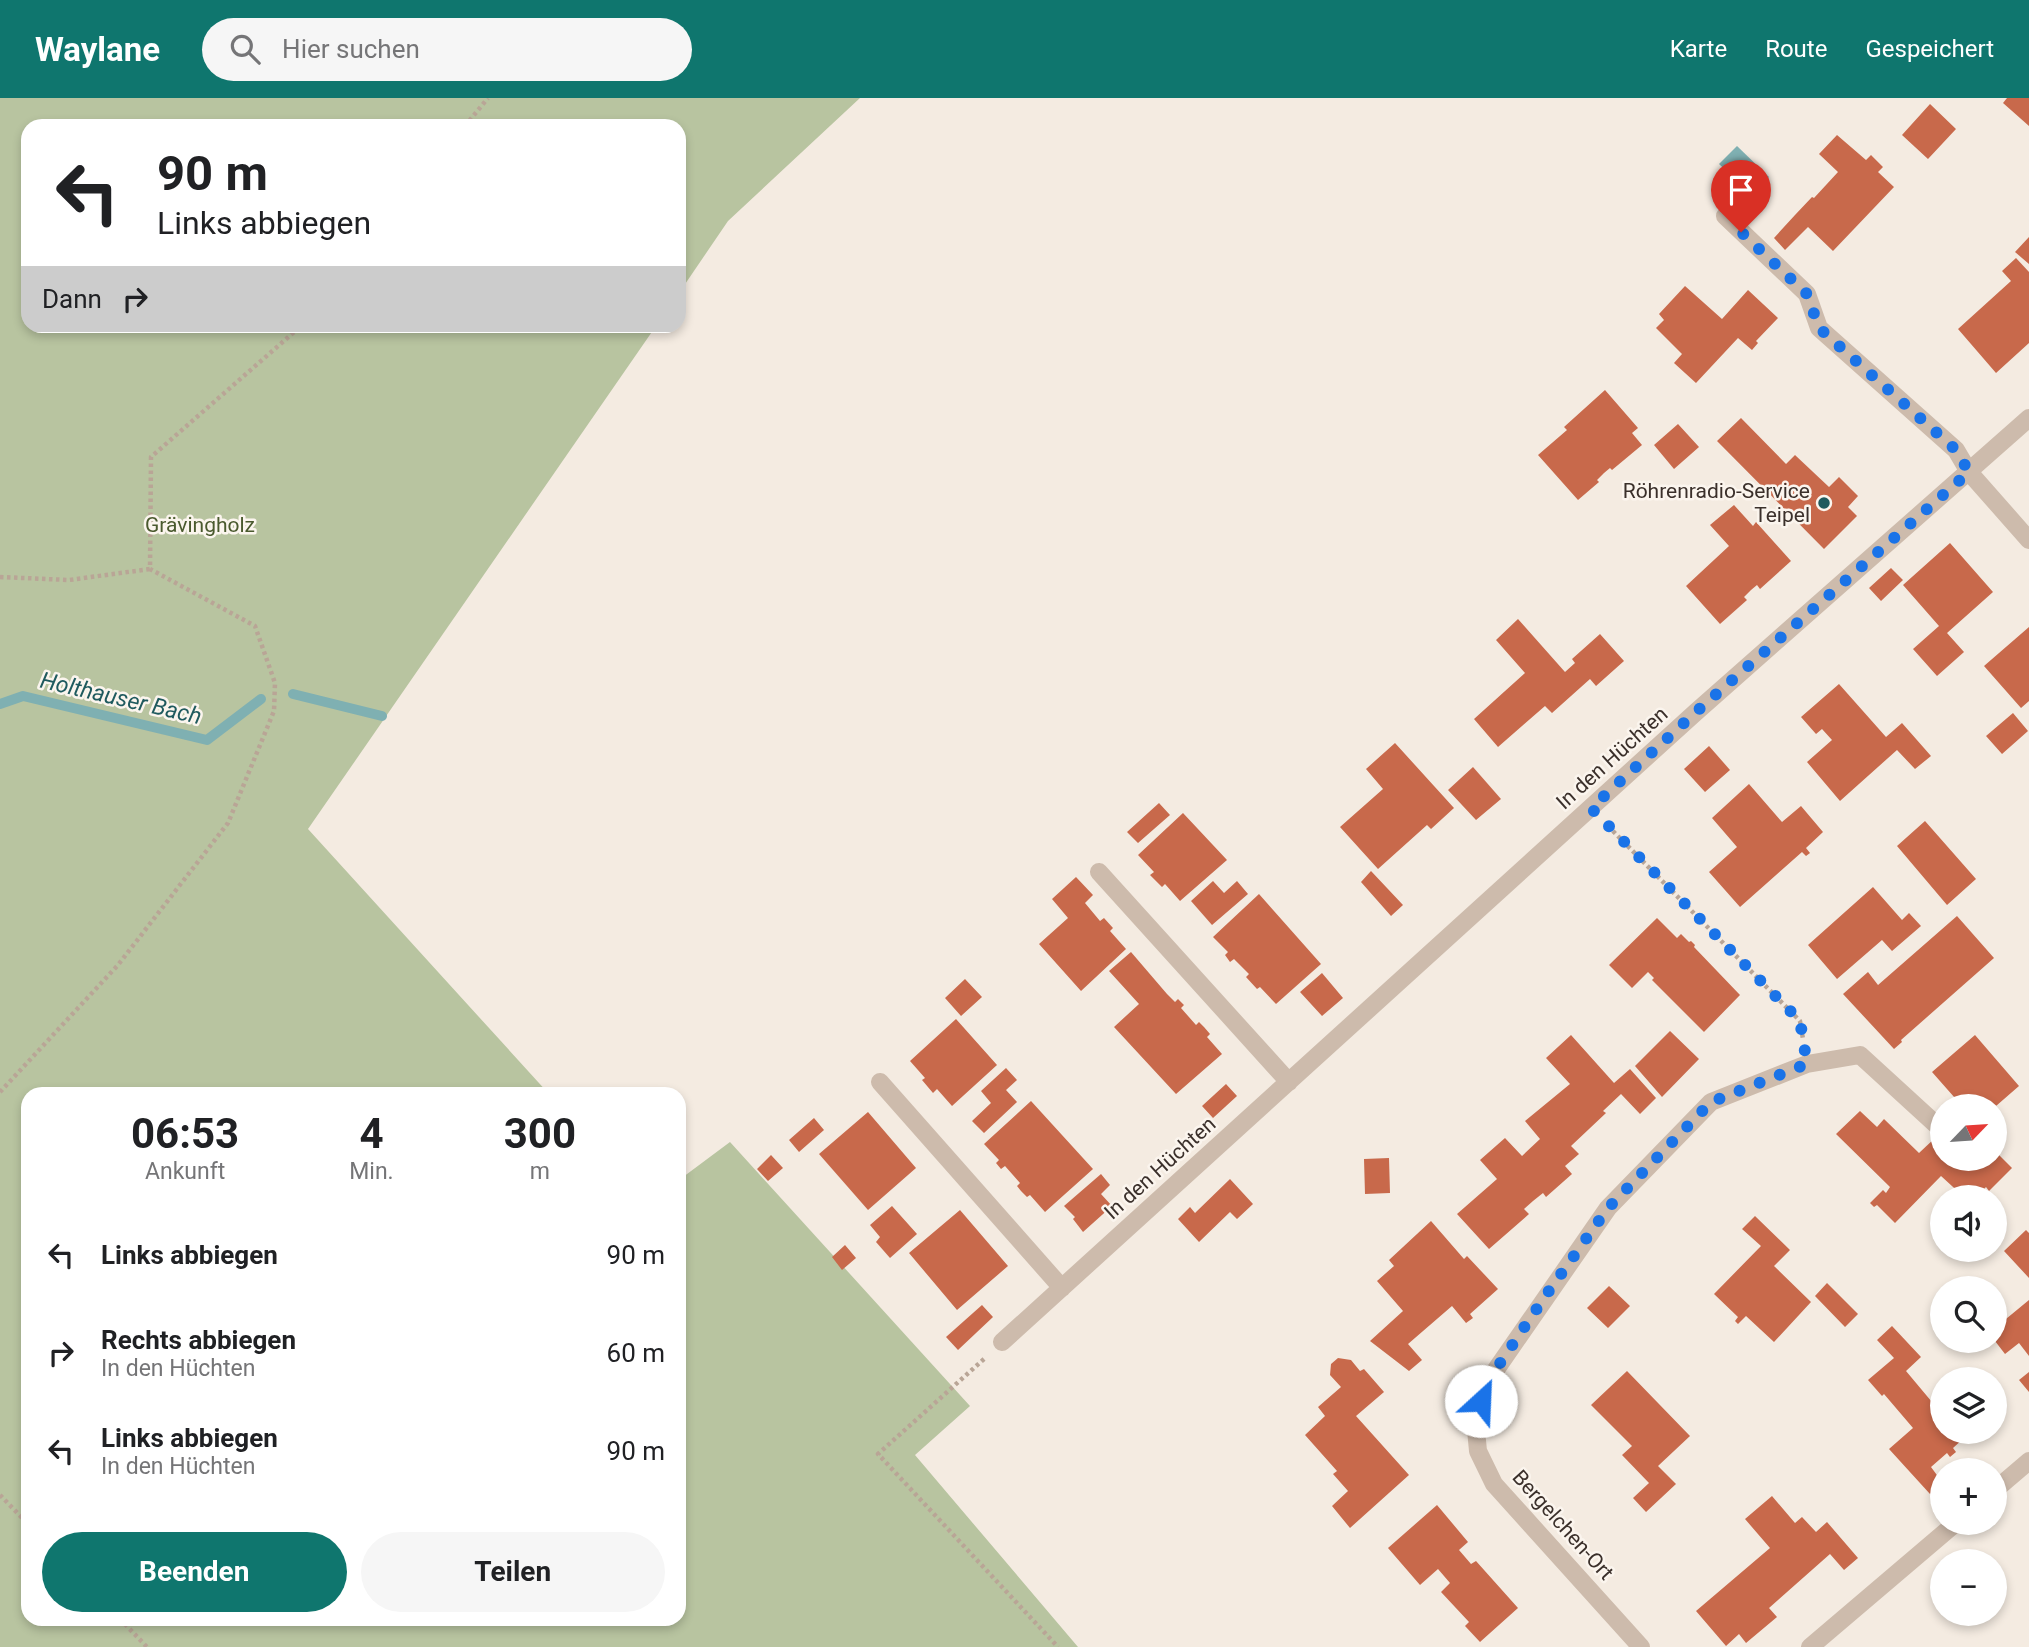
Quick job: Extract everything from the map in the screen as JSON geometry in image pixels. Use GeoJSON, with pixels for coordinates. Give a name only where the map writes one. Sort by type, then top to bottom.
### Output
{"type":"FeatureCollection","features":[{"type":"Feature","properties":{"kind":"street"},"geometry":{"type":"LineString","coordinates":[[1725,216],[1807,294],[1819,328],[1956,450],[1969,472],[2029,540]]}},
{"type":"Feature","properties":{"kind":"street","name":"In den Hüchten"},"geometry":{"type":"LineString","coordinates":[[1002,1342],[1696,712],[2029,418]]}},
{"type":"Feature","properties":{"kind":"street"},"geometry":{"type":"LineString","coordinates":[[1099,872],[1289,1082]]}},
{"type":"Feature","properties":{"kind":"street","name":"Bergelchen-Ort"},"geometry":{"type":"LineString","coordinates":[[1641,1647],[1494,1484],[1478,1451],[1475,1419],[1486,1384],[1608,1208],[1711,1102],[1807,1064],[1860,1055],[1930,1119]]}},
{"type":"Feature","properties":{"kind":"street"},"geometry":{"type":"LineString","coordinates":[[880,1083],[1062,1288]]}},
{"type":"Feature","properties":{"kind":"street"},"geometry":{"type":"LineString","coordinates":[[2007,1480],[2029,1461]]}},
{"type":"Feature","properties":{"kind":"street"},"geometry":{"type":"LineString","coordinates":[[1810,1647],[1942,1535]]}},
{"type":"Feature","properties":{"kind":"path"},"geometry":{"type":"LineString","coordinates":[[471,119],[488,98]]}},
{"type":"Feature","properties":{"kind":"path"},"geometry":{"type":"LineString","coordinates":[[150,569],[151,457],[293,333]]}},
{"type":"Feature","properties":{"kind":"path"},"geometry":{"type":"LineString","coordinates":[[0,577],[69,580],[150,569],[255,626],[275,684],[274,711],[228,823],[118,965],[0,1092]]}},
{"type":"Feature","properties":{"kind":"path"},"geometry":{"type":"LineString","coordinates":[[1591,808],[1800,1021],[1807,1064]]}},
{"type":"Feature","properties":{"kind":"path"},"geometry":{"type":"LineString","coordinates":[[1002,1342],[878,1454],[1058,1647]]}},
{"type":"Feature","properties":{"kind":"path"},"geometry":{"type":"LineString","coordinates":[[0,1494],[21,1516]]}},
{"type":"Feature","properties":{"kind":"path"},"geometry":{"type":"LineString","coordinates":[[127,1626],[147,1647]]}},
{"type":"Feature","properties":{"kind":"green space","name":"Grävingholz"},"geometry":{"type":"Polygon","coordinates":[[[0,98],[860,98],[728,221],[686,283],[686,119],[21,119],[21,333],[651,333],[308,829],[543,1087],[21,1087],[21,1626],[686,1626],[686,1175],[730,1142],[970,1406],[915,1455],[1078,1647],[0,1647],[0,98]]]}},
{"type":"Feature","properties":{"kind":"water"},"geometry":{"type":"Polygon","coordinates":[[[1737,146],[1769,177],[1752,195],[1719,164],[1737,146]]]}},
{"type":"Feature","properties":{"kind":"building"},"geometry":{"type":"Polygon","coordinates":[[[2007,98],[2029,98],[2029,126],[2003,103],[2007,98]]]}},
{"type":"Feature","properties":{"kind":"building"},"geometry":{"type":"Polygon","coordinates":[[[1930,104],[1956,129],[1928,159],[1902,135],[1930,104]]]}},
{"type":"Feature","properties":{"kind":"building"},"geometry":{"type":"Polygon","coordinates":[[[1837,135],[1866,160],[1871,155],[1883,167],[1878,172],[1894,187],[1833,251],[1808,227],[1785,250],[1774,238],[1838,172],[1819,154],[1837,135]]]}},
{"type":"Feature","properties":{"kind":"building"},"geometry":{"type":"Polygon","coordinates":[[[2029,237],[2029,264],[2015,252],[2029,237]]]}},
{"type":"Feature","properties":{"kind":"building"},"geometry":{"type":"Polygon","coordinates":[[[2016,258],[2029,272],[2029,343],[1996,373],[1958,329],[2011,281],[2002,271],[2016,258]]]}},
{"type":"Feature","properties":{"kind":"building"},"geometry":{"type":"Polygon","coordinates":[[[1685,286],[1722,319],[1748,290],[1778,318],[1756,341],[1758,343],[1752,350],[1738,338],[1696,383],[1674,363],[1682,354],[1656,328],[1664,320],[1659,314],[1685,286]]]}},
{"type":"Feature","properties":{"kind":"building"},"geometry":{"type":"Polygon","coordinates":[[[1605,390],[1638,428],[1632,433],[1642,445],[1612,470],[1610,468],[1604,473],[1597,480],[1599,482],[1578,500],[1538,455],[1567,430],[1564,427],[1605,390]]]}},
{"type":"Feature","properties":{"kind":"building"},"geometry":{"type":"Polygon","coordinates":[[[1741,418],[1786,464],[1795,455],[1829,487],[1839,477],[1858,496],[1848,507],[1857,516],[1824,549],[1717,441],[1741,418]]]}},
{"type":"Feature","properties":{"kind":"building"},"geometry":{"type":"Polygon","coordinates":[[[1678,424],[1699,447],[1674,469],[1654,445],[1678,424]]]}},
{"type":"Feature","properties":{"kind":"building"},"geometry":{"type":"Polygon","coordinates":[[[1734,505],[1753,526],[1756,522],[1791,561],[1760,589],[1757,585],[1751,590],[1744,597],[1747,600],[1720,624],[1686,586],[1729,546],[1710,525],[1734,505]]]}},
{"type":"Feature","properties":{"kind":"building"},"geometry":{"type":"Polygon","coordinates":[[[1950,543],[1993,592],[1947,633],[1964,652],[1937,676],[1913,649],[1939,626],[1903,585],[1950,543]]]}},
{"type":"Feature","properties":{"kind":"building"},"geometry":{"type":"Polygon","coordinates":[[[1891,568],[1903,580],[1881,601],[1869,588],[1891,568]]]}},
{"type":"Feature","properties":{"kind":"building"},"geometry":{"type":"Polygon","coordinates":[[[1518,619],[1565,672],[1575,663],[1572,659],[1600,634],[1624,661],[1596,686],[1590,679],[1552,713],[1545,706],[1498,747],[1474,719],[1525,673],[1496,640],[1518,619]]]}},
{"type":"Feature","properties":{"kind":"building"},"geometry":{"type":"Polygon","coordinates":[[[2029,627],[2029,701],[2021,708],[1984,666],[2029,627]]]}},
{"type":"Feature","properties":{"kind":"building"},"geometry":{"type":"Polygon","coordinates":[[[1839,684],[1886,737],[1902,723],[1931,756],[1915,769],[1897,750],[1840,801],[1807,762],[1832,740],[1822,729],[1816,734],[1801,717],[1839,684]]]}},
{"type":"Feature","properties":{"kind":"building"},"geometry":{"type":"Polygon","coordinates":[[[2013,713],[2028,731],[2002,754],[1986,736],[2013,713]]]}},
{"type":"Feature","properties":{"kind":"building"},"geometry":{"type":"Polygon","coordinates":[[[1395,743],[1454,808],[1431,829],[1427,825],[1378,869],[1340,827],[1383,789],[1366,769],[1395,743]]]}},
{"type":"Feature","properties":{"kind":"building"},"geometry":{"type":"Polygon","coordinates":[[[1709,746],[1730,770],[1705,792],[1684,769],[1709,746]]]}},
{"type":"Feature","properties":{"kind":"building"},"geometry":{"type":"Polygon","coordinates":[[[1473,767],[1501,799],[1476,820],[1448,790],[1473,767]]]}},
{"type":"Feature","properties":{"kind":"building"},"geometry":{"type":"Polygon","coordinates":[[[1749,784],[1782,822],[1801,806],[1823,832],[1806,848],[1810,853],[1806,856],[1802,852],[1740,907],[1709,872],[1737,847],[1712,818],[1749,784]]]}},
{"type":"Feature","properties":{"kind":"building"},"geometry":{"type":"Polygon","coordinates":[[[1159,803],[1170,815],[1138,843],[1127,832],[1159,803]]]}},
{"type":"Feature","properties":{"kind":"building"},"geometry":{"type":"Polygon","coordinates":[[[1183,813],[1227,860],[1180,901],[1165,884],[1162,887],[1150,875],[1154,872],[1138,855],[1183,813]]]}},
{"type":"Feature","properties":{"kind":"building"},"geometry":{"type":"Polygon","coordinates":[[[1925,821],[1976,879],[1947,905],[1897,846],[1925,821]]]}},
{"type":"Feature","properties":{"kind":"building"},"geometry":{"type":"Polygon","coordinates":[[[1371,871],[1403,905],[1391,916],[1361,882],[1371,871]]]}},
{"type":"Feature","properties":{"kind":"building"},"geometry":{"type":"Polygon","coordinates":[[[1076,877],[1093,895],[1085,903],[1100,921],[1104,918],[1113,928],[1110,931],[1126,949],[1081,991],[1039,944],[1068,918],[1052,899],[1076,877]]]}},
{"type":"Feature","properties":{"kind":"building"},"geometry":{"type":"Polygon","coordinates":[[[1213,881],[1224,893],[1237,881],[1248,894],[1212,925],[1191,901],[1213,881]]]}},
{"type":"Feature","properties":{"kind":"building"},"geometry":{"type":"Polygon","coordinates":[[[1873,887],[1902,920],[1909,913],[1921,926],[1892,951],[1882,940],[1837,979],[1808,945],[1873,887]]]}},
{"type":"Feature","properties":{"kind":"building"},"geometry":{"type":"Polygon","coordinates":[[[1259,894],[1321,964],[1276,1004],[1260,987],[1257,989],[1246,977],[1249,974],[1234,959],[1230,962],[1225,955],[1228,952],[1213,937],[1259,894]]]}},
{"type":"Feature","properties":{"kind":"building"},"geometry":{"type":"Polygon","coordinates":[[[1957,916],[1994,958],[1894,1049],[1843,994],[1868,972],[1878,985],[1957,916]]]}},
{"type":"Feature","properties":{"kind":"building"},"geometry":{"type":"Polygon","coordinates":[[[1657,918],[1677,938],[1681,934],[1691,941],[1740,995],[1704,1032],[1652,980],[1654,978],[1648,972],[1632,988],[1609,965],[1657,918]]]}},
{"type":"Feature","properties":{"kind":"building"},"geometry":{"type":"Polygon","coordinates":[[[1131,952],[1175,1002],[1178,999],[1184,1005],[1181,1008],[1196,1025],[1199,1022],[1204,1027],[1210,1034],[1207,1037],[1222,1054],[1176,1094],[1114,1027],[1139,1004],[1109,971],[1131,952]]]}},
{"type":"Feature","properties":{"kind":"building"},"geometry":{"type":"Polygon","coordinates":[[[1322,973],[1343,998],[1322,1016],[1300,992],[1322,973]]]}},
{"type":"Feature","properties":{"kind":"building"},"geometry":{"type":"Polygon","coordinates":[[[965,979],[982,997],[961,1016],[945,998],[965,979]]]}},
{"type":"Feature","properties":{"kind":"building"},"geometry":{"type":"Polygon","coordinates":[[[956,1019],[997,1065],[952,1106],[937,1089],[933,1093],[922,1080],[925,1078],[910,1061],[956,1019]]]}},
{"type":"Feature","properties":{"kind":"building"},"geometry":{"type":"Polygon","coordinates":[[[1670,1031],[1699,1059],[1662,1097],[1635,1066],[1670,1031]]]}},
{"type":"Feature","properties":{"kind":"building"},"geometry":{"type":"Polygon","coordinates":[[[1571,1035],[1614,1083],[1630,1069],[1656,1098],[1640,1114],[1621,1094],[1603,1111],[1606,1113],[1571,1146],[1579,1154],[1565,1166],[1572,1174],[1546,1197],[1543,1193],[1524,1209],[1529,1214],[1489,1249],[1457,1214],[1497,1179],[1480,1160],[1505,1138],[1522,1156],[1540,1139],[1525,1121],[1570,1084],[1546,1058],[1571,1035]]]}},
{"type":"Feature","properties":{"kind":"building"},"geometry":{"type":"Polygon","coordinates":[[[1975,1035],[2019,1086],[2007,1096],[2007,1094],[1951,1094],[1932,1072],[1975,1035]]]}},
{"type":"Feature","properties":{"kind":"building"},"geometry":{"type":"Polygon","coordinates":[[[1006,1068],[1017,1080],[1006,1090],[1017,1102],[984,1133],[972,1121],[991,1103],[981,1091],[1006,1068]]]}},
{"type":"Feature","properties":{"kind":"building"},"geometry":{"type":"Polygon","coordinates":[[[1226,1084],[1237,1096],[1213,1118],[1202,1106],[1226,1084]]]}},
{"type":"Feature","properties":{"kind":"building"},"geometry":{"type":"Polygon","coordinates":[[[1031,1101],[1093,1169],[1045,1212],[1030,1195],[1027,1197],[1021,1191],[1017,1186],[1020,1183],[1005,1166],[1001,1169],[996,1163],[999,1160],[984,1144],[1031,1101]]]}},
{"type":"Feature","properties":{"kind":"building"},"geometry":{"type":"Polygon","coordinates":[[[1860,1111],[1877,1127],[1884,1119],[1919,1153],[1930,1143],[1930,1171],[2007,1171],[2007,1163],[2012,1168],[1995,1185],[1951,1185],[1941,1176],[1895,1223],[1877,1205],[1874,1207],[1870,1203],[1883,1190],[1886,1193],[1890,1187],[1836,1134],[1860,1111]]]}},
{"type":"Feature","properties":{"kind":"building"},"geometry":{"type":"Polygon","coordinates":[[[868,1112],[916,1168],[868,1210],[819,1154],[868,1112]]]}},
{"type":"Feature","properties":{"kind":"building"},"geometry":{"type":"Polygon","coordinates":[[[814,1118],[824,1130],[799,1152],[789,1140],[814,1118]]]}},
{"type":"Feature","properties":{"kind":"building"},"geometry":{"type":"Polygon","coordinates":[[[771,1155],[783,1168],[768,1181],[757,1169],[771,1155]]]}},
{"type":"Feature","properties":{"kind":"building"},"geometry":{"type":"Polygon","coordinates":[[[1389,1158],[1390,1193],[1365,1194],[1364,1159],[1389,1158]]]}},
{"type":"Feature","properties":{"kind":"building"},"geometry":{"type":"Polygon","coordinates":[[[1101,1174],[1110,1185],[1101,1194],[1112,1206],[1083,1232],[1073,1219],[1075,1217],[1064,1206],[1101,1174]]]}},
{"type":"Feature","properties":{"kind":"building"},"geometry":{"type":"Polygon","coordinates":[[[1230,1179],[1253,1204],[1237,1219],[1230,1212],[1199,1242],[1178,1219],[1190,1207],[1195,1213],[1230,1179]]]}},
{"type":"Feature","properties":{"kind":"building"},"geometry":{"type":"Polygon","coordinates":[[[892,1206],[917,1234],[890,1258],[876,1242],[880,1237],[870,1225],[892,1206]]]}},
{"type":"Feature","properties":{"kind":"building"},"geometry":{"type":"Polygon","coordinates":[[[960,1210],[1008,1266],[957,1310],[909,1253],[960,1210]]]}},
{"type":"Feature","properties":{"kind":"building"},"geometry":{"type":"Polygon","coordinates":[[[1755,1216],[1790,1250],[1774,1266],[1811,1302],[1774,1342],[1746,1316],[1738,1324],[1735,1321],[1738,1317],[1714,1294],[1761,1246],[1742,1229],[1755,1216]]]}},
{"type":"Feature","properties":{"kind":"building"},"geometry":{"type":"Polygon","coordinates":[[[1431,1221],[1464,1259],[1467,1256],[1498,1289],[1470,1314],[1473,1318],[1466,1323],[1452,1306],[1408,1344],[1422,1360],[1409,1371],[1370,1341],[1403,1311],[1377,1281],[1394,1266],[1389,1260],[1431,1221]]]}},
{"type":"Feature","properties":{"kind":"building"},"geometry":{"type":"Polygon","coordinates":[[[2026,1230],[2029,1233],[2029,1278],[2007,1254],[2007,1248],[2026,1230]]]}},
{"type":"Feature","properties":{"kind":"building"},"geometry":{"type":"Polygon","coordinates":[[[845,1245],[856,1258],[842,1270],[832,1257],[845,1245]]]}},
{"type":"Feature","properties":{"kind":"building"},"geometry":{"type":"Polygon","coordinates":[[[1827,1283],[1858,1314],[1845,1327],[1815,1296],[1827,1283]]]}},
{"type":"Feature","properties":{"kind":"building"},"geometry":{"type":"Polygon","coordinates":[[[1609,1286],[1630,1306],[1608,1328],[1587,1308],[1609,1286]]]}},
{"type":"Feature","properties":{"kind":"building"},"geometry":{"type":"Polygon","coordinates":[[[2029,1300],[2029,1356],[2019,1343],[2007,1352],[2007,1318],[2029,1300]]]}},
{"type":"Feature","properties":{"kind":"building"},"geometry":{"type":"Polygon","coordinates":[[[982,1305],[993,1317],[958,1350],[946,1337],[982,1305]]]}},
{"type":"Feature","properties":{"kind":"building"},"geometry":{"type":"Polygon","coordinates":[[[1892,1326],[1921,1357],[1906,1371],[1930,1400],[1930,1444],[1957,1444],[1953,1448],[1956,1452],[1950,1457],[1947,1453],[1941,1458],[1930,1458],[1930,1494],[1889,1449],[1913,1428],[1868,1380],[1894,1358],[1877,1340],[1892,1326]]]}},
{"type":"Feature","properties":{"kind":"building"},"geometry":{"type":"Polygon","coordinates":[[[1338,1358],[1351,1360],[1360,1371],[1364,1369],[1384,1392],[1356,1416],[1409,1475],[1350,1528],[1332,1506],[1348,1491],[1333,1474],[1337,1471],[1305,1435],[1325,1416],[1318,1407],[1341,1387],[1330,1375],[1331,1364],[1338,1358]]]}},
{"type":"Feature","properties":{"kind":"building"},"geometry":{"type":"Polygon","coordinates":[[[1627,1371],[1690,1436],[1658,1466],[1676,1484],[1646,1512],[1633,1498],[1649,1483],[1622,1455],[1632,1446],[1591,1405],[1627,1371]]]}},
{"type":"Feature","properties":{"kind":"building"},"geometry":{"type":"Polygon","coordinates":[[[2029,1372],[2029,1392],[2019,1380],[2029,1372]]]}},
{"type":"Feature","properties":{"kind":"building"},"geometry":{"type":"Polygon","coordinates":[[[1772,1496],[1795,1523],[1802,1517],[1816,1532],[1827,1522],[1858,1558],[1844,1570],[1830,1554],[1769,1608],[1777,1617],[1746,1643],[1739,1634],[1726,1646],[1696,1611],[1770,1548],[1745,1519],[1772,1496]]]}},
{"type":"Feature","properties":{"kind":"building"},"geometry":{"type":"Polygon","coordinates":[[[1437,1505],[1468,1542],[1459,1550],[1471,1564],[1476,1561],[1518,1608],[1480,1642],[1465,1626],[1469,1622],[1441,1592],[1450,1583],[1438,1569],[1420,1585],[1388,1548],[1437,1505]]]}},
{"type":"Feature","properties":{"kind":"waterway","name":"Holthauser Bach"},"geometry":{"type":"LineString","coordinates":[[293,694],[382,716]]}},
{"type":"Feature","properties":{"kind":"waterway","name":"Holthauser Bach"},"geometry":{"type":"LineString","coordinates":[[0,704],[23,696],[207,740],[261,699]]}},
{"type":"Feature","properties":{"kind":"place","name":"Röhrenradio-Service Teipel"},"geometry":{"type":"Point","coordinates":[1824,503]}},
{"type":"Feature","properties":{"kind":"route"},"geometry":{"type":"LineString","coordinates":[[1481,1401],[1486,1384],[1608,1208],[1711,1102],[1807,1064],[1800,1021],[1591,808],[1969,472],[1956,450],[1819,328],[1807,294],[1741,232]]}}]}
